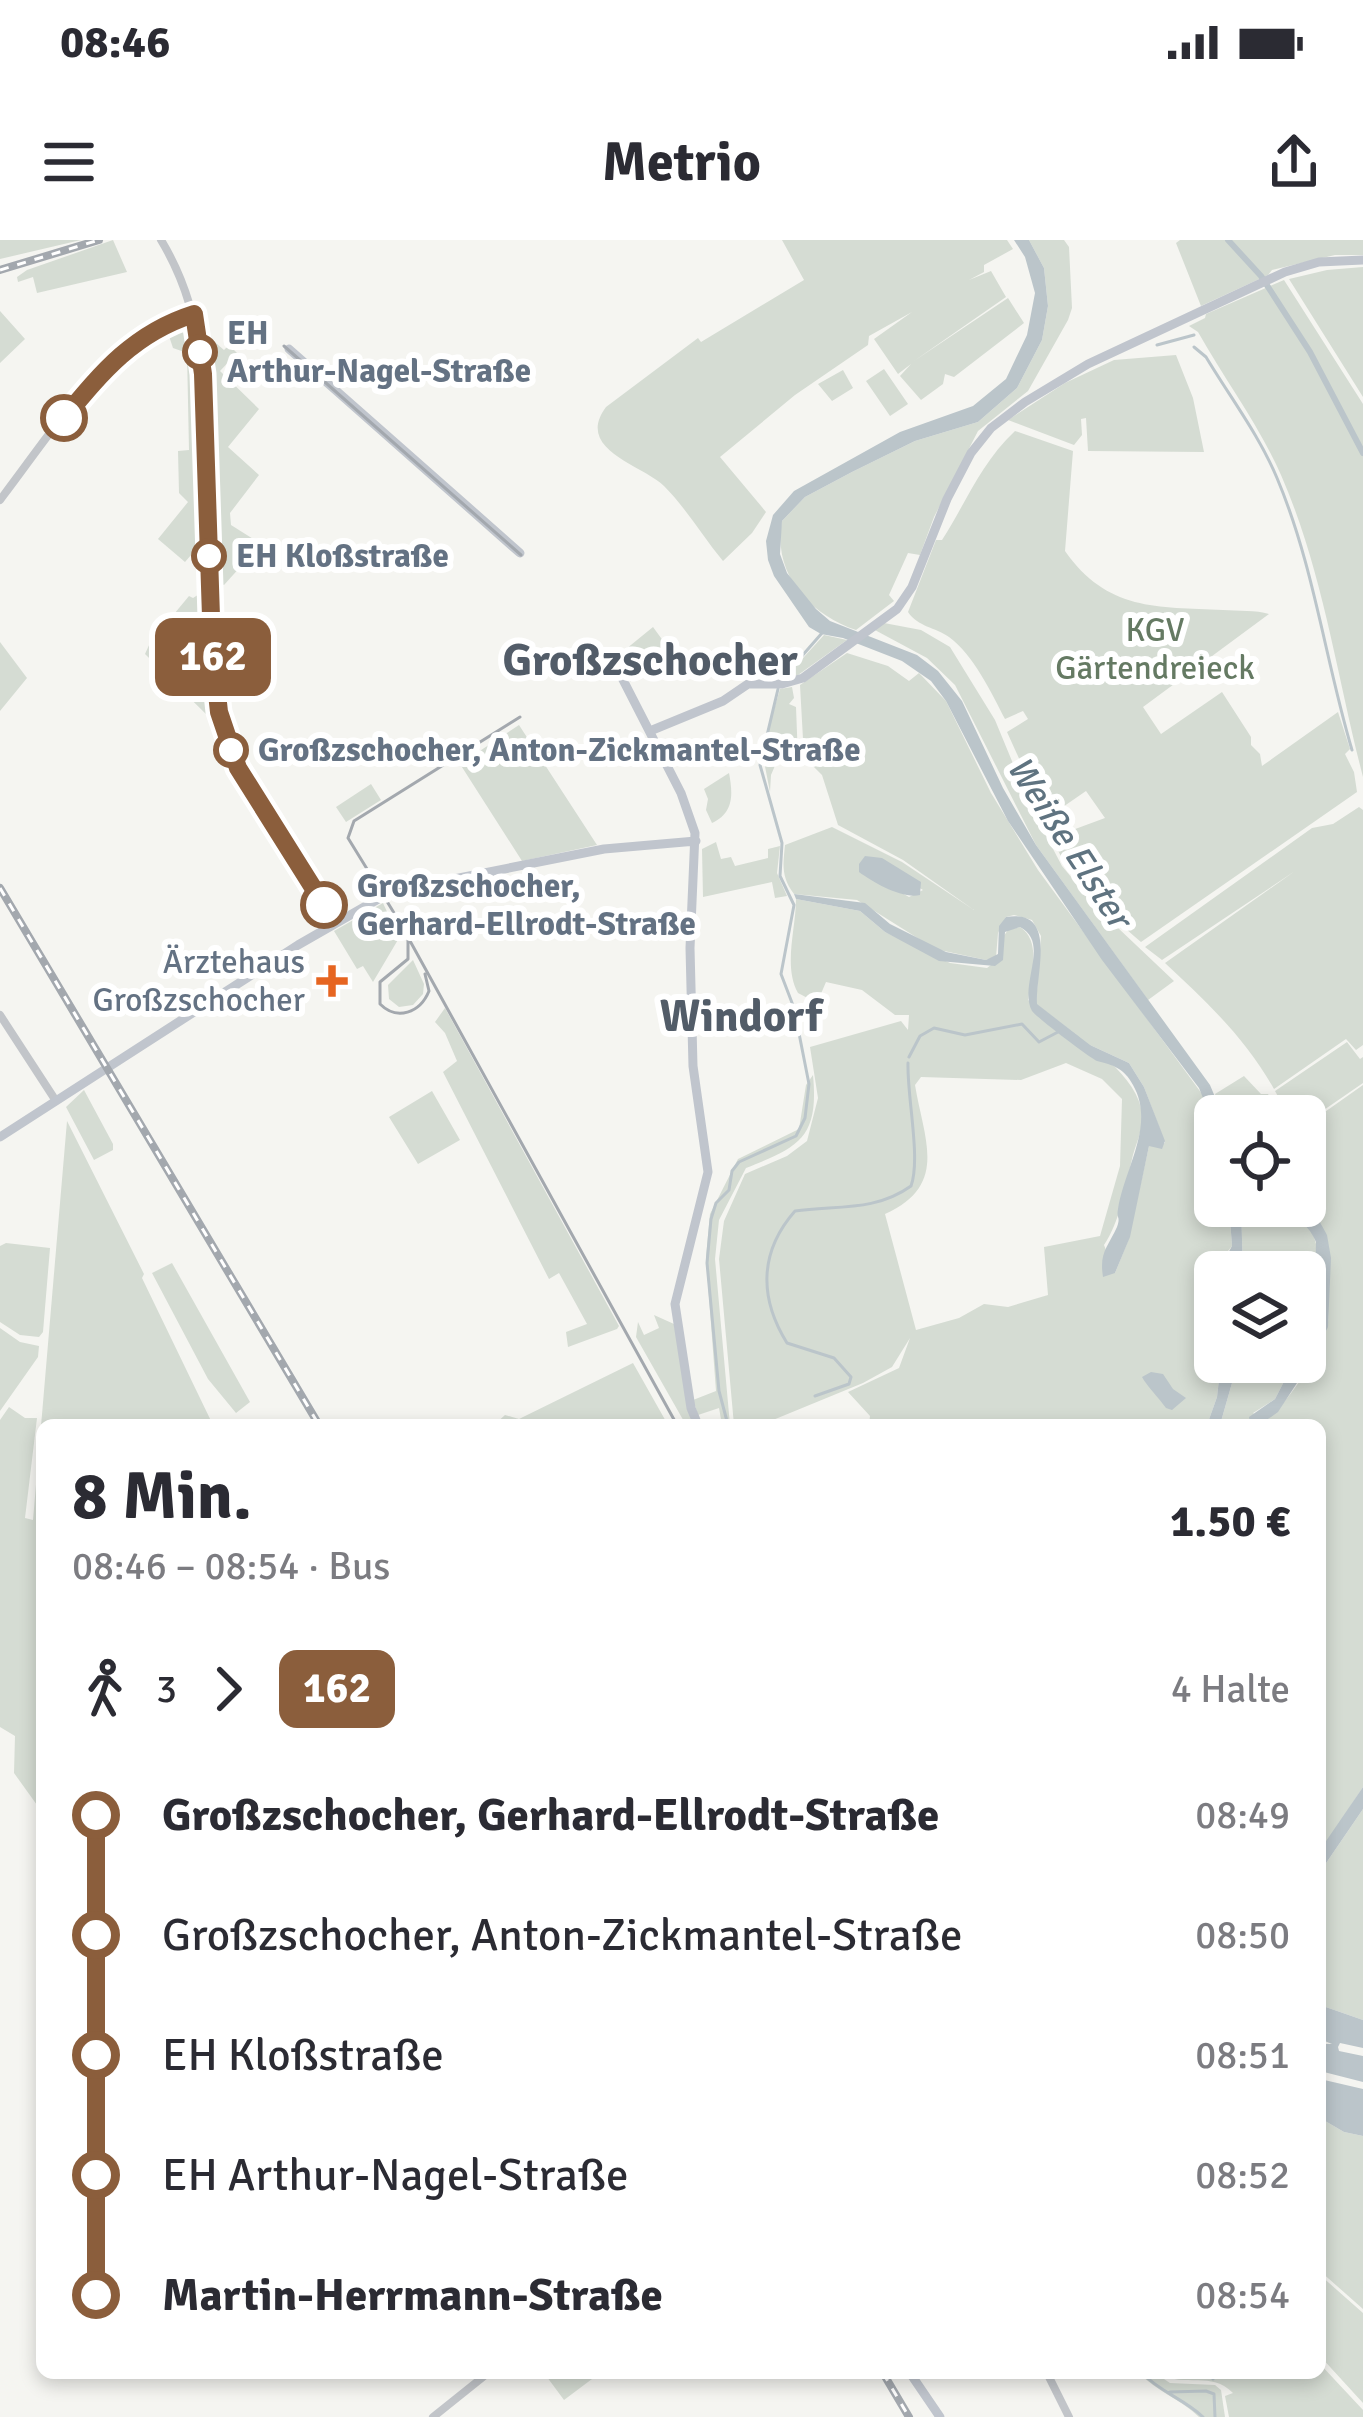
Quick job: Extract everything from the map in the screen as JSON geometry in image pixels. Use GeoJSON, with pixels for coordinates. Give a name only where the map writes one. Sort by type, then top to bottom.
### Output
{"type":"FeatureCollection","features":[{"type":"Feature","properties":{"kind":"main road"},"geometry":{"type":"LineString","coordinates":[[650,731],[716,704],[742,686],[788,684],[803,678],[904,601],[955,484],[991,428],[1059,379],[1278,275],[1319,262],[1363,260]]}},
{"type":"Feature","properties":{"kind":"main road"},"geometry":{"type":"LineString","coordinates":[[289,349],[520,553]]}},
{"type":"Feature","properties":{"kind":"main road"},"geometry":{"type":"LineString","coordinates":[[619,673],[688,811],[695,841],[690,948],[693,1066],[708,1172],[675,1304],[696,1419]]}},
{"type":"Feature","properties":{"kind":"main road"},"geometry":{"type":"LineString","coordinates":[[0,1137],[377,899],[604,849],[695,841]]}},
{"type":"Feature","properties":{"kind":"main road"},"geometry":{"type":"LineString","coordinates":[[914,2379],[940,2417]]}},
{"type":"Feature","properties":{"kind":"street"},"geometry":{"type":"LineString","coordinates":[[161,240],[194,314],[203,374],[212,647],[222,722],[250,790],[336,922]]}},
{"type":"Feature","properties":{"kind":"street"},"geometry":{"type":"LineString","coordinates":[[0,500],[117,356],[150,332],[194,314]]}},
{"type":"Feature","properties":{"kind":"street"},"geometry":{"type":"LineString","coordinates":[[0,1015],[56,1101]]}},
{"type":"Feature","properties":{"kind":"street"},"geometry":{"type":"LineString","coordinates":[[434,2417],[481,2379]]}},
{"type":"Feature","properties":{"kind":"street"},"geometry":{"type":"LineString","coordinates":[[1050,2379],[1069,2417]]}},
{"type":"Feature","properties":{"kind":"green space"},"geometry":{"type":"Polygon","coordinates":[[[0,240],[81,240],[0,259],[0,240]]]}},
{"type":"Feature","properties":{"kind":"green space"},"geometry":{"type":"Polygon","coordinates":[[[113,240],[127,272],[37,293],[33,277],[18,282],[17,277],[27,270],[113,240]]]}},
{"type":"Feature","properties":{"kind":"green space"},"geometry":{"type":"Polygon","coordinates":[[[782,240],[1007,240],[1013,249],[984,265],[984,272],[969,280],[991,271],[1006,297],[914,361],[1008,298],[1024,323],[954,377],[945,374],[943,384],[921,400],[900,376],[911,364],[898,374],[874,339],[912,312],[869,336],[868,345],[795,395],[720,457],[766,512],[723,561],[664,486],[605,445],[598,422],[606,407],[698,338],[701,342],[804,280],[782,240]]]}},
{"type":"Feature","properties":{"kind":"green space"},"geometry":{"type":"Polygon","coordinates":[[[1029,240],[1064,240],[1069,247],[1072,308],[1068,320],[1028,391],[978,431],[920,555],[908,553],[889,595],[894,601],[856,630],[839,623],[809,602],[789,574],[780,540],[782,521],[805,497],[852,472],[915,441],[978,422],[1017,388],[1042,340],[1048,306],[1044,268],[1029,240]]]}},
{"type":"Feature","properties":{"kind":"green space"},"geometry":{"type":"Polygon","coordinates":[[[1363,240],[1363,255],[1335,255],[1272,270],[1201,306],[1176,243],[1363,240]]]}},
{"type":"Feature","properties":{"kind":"green space"},"geometry":{"type":"Polygon","coordinates":[[[1363,267],[1363,397],[1289,279],[1363,267]]]}},
{"type":"Feature","properties":{"kind":"green space"},"geometry":{"type":"Polygon","coordinates":[[[1284,280],[1363,404],[1363,777],[1319,586],[1296,511],[1263,438],[1198,332],[1189,326],[1284,280]]]}},
{"type":"Feature","properties":{"kind":"green space"},"geometry":{"type":"Polygon","coordinates":[[[0,311],[25,339],[0,363],[0,311]]]}},
{"type":"Feature","properties":{"kind":"green space"},"geometry":{"type":"Polygon","coordinates":[[[189,320],[198,362],[204,547],[198,547],[185,562],[158,539],[188,502],[179,493],[178,451],[189,450],[187,353],[173,348],[168,333],[189,320]]]}},
{"type":"Feature","properties":{"kind":"green space"},"geometry":{"type":"Polygon","coordinates":[[[202,331],[224,350],[229,345],[237,353],[220,371],[259,409],[228,447],[259,475],[230,513],[231,525],[261,544],[224,585],[215,582],[202,331]]]}},
{"type":"Feature","properties":{"kind":"green space"},"geometry":{"type":"Polygon","coordinates":[[[1176,355],[1193,398],[1204,452],[1088,451],[1086,418],[1081,419],[1082,435],[1074,445],[1008,420],[1065,383],[1114,360],[1176,355]]]}},
{"type":"Feature","properties":{"kind":"green space"},"geometry":{"type":"Polygon","coordinates":[[[884,369],[908,404],[890,416],[866,381],[884,369]]]}},
{"type":"Feature","properties":{"kind":"green space"},"geometry":{"type":"Polygon","coordinates":[[[843,370],[853,388],[832,401],[818,384],[843,370]]]}},
{"type":"Feature","properties":{"kind":"green space","name":"KGV Gärtendreieck"},"geometry":{"type":"Polygon","coordinates":[[[1015,431],[1073,451],[1065,551],[1098,585],[1155,606],[1269,614],[1143,707],[1161,734],[1222,692],[1251,737],[1262,766],[1338,712],[1350,749],[1345,754],[1357,792],[1141,942],[1080,884],[1054,841],[1105,818],[1086,791],[1044,820],[1033,773],[1027,776],[1007,732],[1028,719],[1023,711],[1005,719],[966,653],[908,612],[936,540],[942,540],[984,469],[1015,431]]]}},
{"type":"Feature","properties":{"kind":"green space"},"geometry":{"type":"Polygon","coordinates":[[[204,591],[216,718],[211,719],[145,654],[189,596],[204,591]]]}},
{"type":"Feature","properties":{"kind":"green space"},"geometry":{"type":"Polygon","coordinates":[[[884,623],[921,630],[950,647],[995,720],[1062,866],[1097,908],[1174,981],[1148,1000],[1036,845],[955,685],[927,658],[873,629],[884,623]]]}},
{"type":"Feature","properties":{"kind":"green space"},"geometry":{"type":"Polygon","coordinates":[[[653,627],[672,653],[630,682],[615,658],[653,627]]]}},
{"type":"Feature","properties":{"kind":"green space"},"geometry":{"type":"Polygon","coordinates":[[[824,635],[847,640],[798,675],[783,680],[824,635]]]}},
{"type":"Feature","properties":{"kind":"green space"},"geometry":{"type":"Polygon","coordinates":[[[0,642],[27,678],[0,711],[0,642]]]}},
{"type":"Feature","properties":{"kind":"green space"},"geometry":{"type":"Polygon","coordinates":[[[847,653],[888,666],[909,681],[919,673],[946,701],[991,793],[1038,870],[1203,1095],[1194,1095],[1194,1227],[1231,1227],[1232,1246],[1228,1251],[1194,1251],[1194,1383],[1219,1383],[1209,1419],[870,1419],[848,1392],[899,1368],[910,1338],[892,1367],[863,1383],[776,1419],[733,1419],[719,1259],[724,1221],[745,1174],[787,1156],[807,1141],[818,1098],[810,1047],[901,1021],[908,1030],[909,1015],[895,1015],[862,990],[826,982],[817,1003],[798,993],[791,959],[796,899],[860,911],[885,932],[950,963],[987,968],[1003,956],[1008,930],[1020,927],[1033,950],[1028,1000],[1076,1034],[1036,1004],[1041,936],[1032,920],[1006,917],[998,933],[996,957],[986,960],[935,949],[857,900],[794,894],[785,876],[785,845],[832,827],[902,862],[974,910],[903,860],[838,825],[822,775],[804,757],[800,685],[847,653]],[[865,856],[890,886],[909,897],[923,890],[865,856]],[[1085,1041],[1127,1081],[1142,1114],[1121,1204],[1104,1245],[1115,1273],[1128,1241],[1149,1146],[1165,1143],[1144,1087],[1129,1063],[1085,1041]],[[1066,1063],[1021,1080],[921,1077],[915,1085],[926,1142],[925,1175],[905,1202],[885,1214],[916,1330],[959,1318],[984,1304],[1008,1307],[1048,1295],[1044,1247],[1100,1236],[1120,1166],[1122,1099],[1102,1079],[1066,1063]]]}},
{"type":"Feature","properties":{"kind":"green space"},"geometry":{"type":"Polygon","coordinates":[[[792,687],[794,698],[789,704],[796,707],[798,759],[780,754],[770,792],[762,751],[780,689],[792,687]]]}},
{"type":"Feature","properties":{"kind":"green space"},"geometry":{"type":"Polygon","coordinates":[[[519,725],[597,845],[522,861],[460,764],[519,725]]]}},
{"type":"Feature","properties":{"kind":"green space"},"geometry":{"type":"Polygon","coordinates":[[[729,773],[730,802],[712,823],[704,789],[729,773]]]}},
{"type":"Feature","properties":{"kind":"green space"},"geometry":{"type":"Polygon","coordinates":[[[371,784],[381,800],[346,822],[336,807],[371,784]]]}},
{"type":"Feature","properties":{"kind":"green space"},"geometry":{"type":"Polygon","coordinates":[[[1359,807],[1363,810],[1363,1045],[1356,1050],[1346,1039],[1274,1089],[1238,1037],[1165,963],[1295,871],[1162,960],[1145,947],[1312,828],[1333,824],[1359,807]]]}},
{"type":"Feature","properties":{"kind":"green space"},"geometry":{"type":"Polygon","coordinates":[[[716,842],[721,859],[731,857],[735,866],[768,858],[768,849],[780,846],[777,873],[787,896],[775,898],[772,882],[703,897],[702,849],[716,842]]]}},
{"type":"Feature","properties":{"kind":"green space"},"geometry":{"type":"Polygon","coordinates":[[[383,903],[399,938],[373,982],[363,966],[357,969],[334,931],[383,903]]]}},
{"type":"Feature","properties":{"kind":"green space"},"geometry":{"type":"Polygon","coordinates":[[[413,960],[424,984],[423,994],[413,1005],[399,1007],[389,999],[388,985],[413,960]]]}},
{"type":"Feature","properties":{"kind":"green space"},"geometry":{"type":"Polygon","coordinates":[[[445,1008],[617,1329],[568,1347],[566,1332],[587,1324],[559,1273],[549,1279],[443,1072],[457,1061],[435,1022],[445,1008]]]}},
{"type":"Feature","properties":{"kind":"green space"},"geometry":{"type":"Polygon","coordinates":[[[1347,1042],[1363,1057],[1363,1083],[1326,1109],[1326,1095],[1277,1095],[1275,1091],[1347,1042]]]}},
{"type":"Feature","properties":{"kind":"green space"},"geometry":{"type":"Polygon","coordinates":[[[813,1075],[813,1113],[802,1137],[746,1168],[719,1220],[715,1259],[729,1419],[721,1419],[719,1408],[698,1415],[693,1400],[716,1391],[706,1257],[710,1214],[738,1159],[799,1129],[806,1085],[813,1075]]]}},
{"type":"Feature","properties":{"kind":"green space"},"geometry":{"type":"Polygon","coordinates":[[[1244,1076],[1261,1094],[1269,1095],[1215,1095],[1244,1076]]]}},
{"type":"Feature","properties":{"kind":"green space"},"geometry":{"type":"Polygon","coordinates":[[[1363,1085],[1363,1787],[1326,1844],[1326,1419],[1267,1419],[1298,1383],[1326,1383],[1326,1111],[1363,1085]]]}},
{"type":"Feature","properties":{"kind":"green space"},"geometry":{"type":"Polygon","coordinates":[[[84,1090],[113,1144],[113,1150],[94,1160],[66,1107],[84,1090]]]}},
{"type":"Feature","properties":{"kind":"green space"},"geometry":{"type":"Polygon","coordinates":[[[432,1091],[460,1140],[418,1164],[389,1117],[432,1091]]]}},
{"type":"Feature","properties":{"kind":"green space"},"geometry":{"type":"Polygon","coordinates":[[[67,1121],[210,1419],[42,1419],[67,1121]]]}},
{"type":"Feature","properties":{"kind":"green space"},"geometry":{"type":"Polygon","coordinates":[[[1242,1227],[1308,1227],[1316,1251],[1242,1251],[1242,1227]]]}},
{"type":"Feature","properties":{"kind":"green space"},"geometry":{"type":"Polygon","coordinates":[[[0,1246],[50,1248],[39,1337],[20,1335],[0,1322],[0,1246]]]}},
{"type":"Feature","properties":{"kind":"green space"},"geometry":{"type":"Polygon","coordinates":[[[172,1263],[250,1402],[236,1413],[208,1379],[152,1273],[172,1263]]]}},
{"type":"Feature","properties":{"kind":"green space"},"geometry":{"type":"Polygon","coordinates":[[[654,1315],[674,1324],[692,1419],[683,1419],[636,1337],[638,1322],[644,1335],[659,1328],[654,1315]]]}},
{"type":"Feature","properties":{"kind":"green space"},"geometry":{"type":"Polygon","coordinates":[[[0,1328],[20,1342],[39,1346],[38,1357],[0,1411],[0,1328]]]}},
{"type":"Feature","properties":{"kind":"green space"},"geometry":{"type":"Polygon","coordinates":[[[633,1363],[665,1419],[519,1419],[633,1363]]]}},
{"type":"Feature","properties":{"kind":"green space"},"geometry":{"type":"Polygon","coordinates":[[[1232,1383],[1283,1383],[1275,1399],[1253,1413],[1260,1419],[1222,1419],[1232,1383]]]}},
{"type":"Feature","properties":{"kind":"green space"},"geometry":{"type":"Polygon","coordinates":[[[9,1407],[25,1418],[37,1418],[25,1518],[33,1520],[36,1485],[36,1804],[14,1773],[15,1736],[0,1727],[0,1420],[9,1407]]]}},
{"type":"Feature","properties":{"kind":"green space"},"geometry":{"type":"Polygon","coordinates":[[[1363,1809],[1363,2020],[1326,2007],[1326,1863],[1363,1809]]]}},
{"type":"Feature","properties":{"kind":"green space"},"geometry":{"type":"Polygon","coordinates":[[[1326,2122],[1363,2136],[1363,2309],[1326,2276],[1326,2122]]]}},
{"type":"Feature","properties":{"kind":"green space"},"geometry":{"type":"Polygon","coordinates":[[[1326,2280],[1363,2313],[1363,2403],[1326,2363],[1326,2280]]]}},
{"type":"Feature","properties":{"kind":"green space"},"geometry":{"type":"Polygon","coordinates":[[[1326,2370],[1363,2410],[1363,2417],[1229,2417],[1225,2396],[1233,2393],[1225,2386],[1173,2379],[1326,2379],[1326,2370]]]}},
{"type":"Feature","properties":{"kind":"green space"},"geometry":{"type":"Polygon","coordinates":[[[548,2379],[592,2379],[564,2400],[548,2379]]]}},
{"type":"Feature","properties":{"kind":"green space"},"geometry":{"type":"Polygon","coordinates":[[[1146,2379],[1215,2385],[1221,2390],[1225,2417],[1199,2417],[1146,2379]]]}},
{"type":"Feature","properties":{"kind":"shaded area"},"geometry":{"type":"Polygon","coordinates":[[[1014,240],[1029,240],[1044,268],[1048,306],[1042,340],[1017,388],[978,422],[915,441],[805,497],[782,521],[780,554],[787,573],[830,621],[917,655],[938,671],[962,701],[1036,845],[1214,1095],[1202,1095],[1102,960],[1008,821],[931,681],[902,661],[809,627],[768,560],[766,541],[773,515],[794,491],[900,432],[973,406],[1006,379],[1027,335],[1035,293],[1025,257],[1014,240]]]}},
{"type":"Feature","properties":{"kind":"shaded area"},"geometry":{"type":"Polygon","coordinates":[[[865,856],[882,858],[921,882],[920,895],[897,892],[859,872],[865,856]]]}},
{"type":"Feature","properties":{"kind":"shaded area"},"geometry":{"type":"Polygon","coordinates":[[[794,894],[865,903],[890,924],[946,952],[986,960],[998,954],[999,926],[1006,917],[1033,923],[1041,946],[1037,1004],[1090,1045],[1129,1063],[1165,1141],[1162,1149],[1149,1146],[1130,1237],[1115,1273],[1103,1277],[1102,1261],[1118,1223],[1121,1194],[1140,1131],[1139,1100],[1122,1071],[1092,1058],[1032,1011],[1029,989],[1034,954],[1029,934],[1020,927],[1005,932],[1003,960],[995,966],[939,961],[885,932],[860,911],[796,899],[794,894]]]}},
{"type":"Feature","properties":{"kind":"shaded area"},"geometry":{"type":"Polygon","coordinates":[[[1231,1227],[1242,1227],[1242,1251],[1229,1251],[1231,1227]]]}},
{"type":"Feature","properties":{"kind":"shaded area"},"geometry":{"type":"Polygon","coordinates":[[[1306,1227],[1323,1227],[1331,1258],[1326,1331],[1326,1251],[1316,1251],[1306,1227]]]}},
{"type":"Feature","properties":{"kind":"shaded area"},"geometry":{"type":"Polygon","coordinates":[[[1151,1372],[1163,1374],[1186,1398],[1172,1410],[1166,1408],[1142,1377],[1151,1372]]]}},
{"type":"Feature","properties":{"kind":"shaded area"},"geometry":{"type":"Polygon","coordinates":[[[1219,1383],[1232,1383],[1222,1419],[1209,1419],[1219,1383]]]}},
{"type":"Feature","properties":{"kind":"shaded area"},"geometry":{"type":"Polygon","coordinates":[[[1283,1383],[1297,1383],[1278,1412],[1268,1419],[1249,1419],[1249,1417],[1275,1399],[1283,1383]]]}},
{"type":"Feature","properties":{"kind":"shaded area"},"geometry":{"type":"Polygon","coordinates":[[[1363,1787],[1363,1809],[1326,1863],[1326,1841],[1363,1787]]]}},
{"type":"Feature","properties":{"kind":"shaded area"},"geometry":{"type":"Polygon","coordinates":[[[1326,2007],[1363,2020],[1363,2048],[1340,2043],[1338,2047],[1363,2056],[1363,2082],[1326,2073],[1326,2044],[1332,2044],[1326,2042],[1326,2007]]]}},
{"type":"Feature","properties":{"kind":"shaded area"},"geometry":{"type":"Polygon","coordinates":[[[1326,2080],[1363,2089],[1363,2136],[1326,2122],[1326,2080]]]}},
{"type":"Feature","properties":{"kind":"waterway"},"geometry":{"type":"LineString","coordinates":[[1228,240],[1261,276],[1310,352],[1363,453]]}},
{"type":"Feature","properties":{"kind":"waterway"},"geometry":{"type":"LineString","coordinates":[[1157,345],[1194,335]]}},
{"type":"Feature","properties":{"kind":"waterway"},"geometry":{"type":"LineString","coordinates":[[1194,347],[1206,357],[1244,416],[1290,511],[1352,750]]}},
{"type":"Feature","properties":{"kind":"waterway"},"geometry":{"type":"LineString","coordinates":[[781,680],[822,633]]}},
{"type":"Feature","properties":{"kind":"waterway"},"geometry":{"type":"LineString","coordinates":[[726,1419],[719,1391],[707,1263],[711,1219],[739,1162],[796,1136],[805,1118],[809,1084],[794,1008],[781,974],[794,905],[780,876],[782,843],[760,765],[778,689]]}},
{"type":"Feature","properties":{"kind":"waterway"},"geometry":{"type":"LineString","coordinates":[[909,1057],[920,1036],[934,1028],[965,1035],[1022,1024],[1039,1042],[1058,1032]]}},
{"type":"Feature","properties":{"kind":"waterway"},"geometry":{"type":"LineString","coordinates":[[815,1396],[849,1384],[851,1377],[834,1358],[787,1343],[771,1309],[769,1259],[795,1211],[869,1204],[911,1186],[915,1160],[908,1063]]}},
{"type":"Feature","properties":{"kind":"waterway"},"geometry":{"type":"LineString","coordinates":[[1149,2379],[1203,2417]]}},
{"type":"Feature","properties":{"kind":"waterway"},"geometry":{"type":"LineString","coordinates":[[1170,2392],[1214,2394],[1215,2417]]}},
{"type":"Feature","properties":{"kind":"tram line"},"geometry":{"type":"LineString","coordinates":[[284,346],[521,555]]}},
{"type":"Feature","properties":{"kind":"tram line"},"geometry":{"type":"LineString","coordinates":[[520,717],[354,821],[348,838],[399,921],[674,1419]]}},
{"type":"Feature","properties":{"kind":"tram line"},"geometry":{"type":"LineString","coordinates":[[408,938],[408,959],[380,982],[380,1004],[394,1012],[414,1009],[429,991],[425,974]]}},
{"type":"Feature","properties":{"kind":"railway"},"geometry":{"type":"LineString","coordinates":[[0,270],[99,240]]}},
{"type":"Feature","properties":{"kind":"railway"},"geometry":{"type":"LineString","coordinates":[[0,888],[315,1419]]}},
{"type":"Feature","properties":{"kind":"railway"},"geometry":{"type":"LineString","coordinates":[[887,2379],[909,2417]]}},
{"type":"Feature","properties":{"kind":"bus line","name":"162"},"geometry":{"type":"LineString","coordinates":[[64,418],[127,347],[194,314],[203,374],[212,647],[219,712],[238,768],[324,905]]}},
{"type":"Feature","properties":{"kind":"place","name":"EH Arthur-Nagel-Straße"},"geometry":{"type":"Point","coordinates":[200,352]}},
{"type":"Feature","properties":{"kind":"place","name":"EH Kloßstraße"},"geometry":{"type":"Point","coordinates":[209,556]}},
{"type":"Feature","properties":{"kind":"place","name":"Großzschocher, Anton-Zickmantel-Straße"},"geometry":{"type":"Point","coordinates":[231,750]}},
{"type":"Feature","properties":{"kind":"place","name":"Großzschocher, Gerhard-Ellrodt-Straße"},"geometry":{"type":"Point","coordinates":[324,905]}},
{"type":"Feature","properties":{"kind":"place","name":"Ärztehaus Großzschocher"},"geometry":{"type":"Point","coordinates":[332,981]}},
{"type":"Feature","properties":{"kind":"district","name":"Großzschocher"},"geometry":{"type":"Point","coordinates":[650,660]}},
{"type":"Feature","properties":{"kind":"district","name":"Windorf"},"geometry":{"type":"Point","coordinates":[741,1016]}},
{"type":"Feature","properties":{"kind":"water label","name":"Weiße Elster"},"geometry":{"type":"Point","coordinates":[1069,842]}}]}
